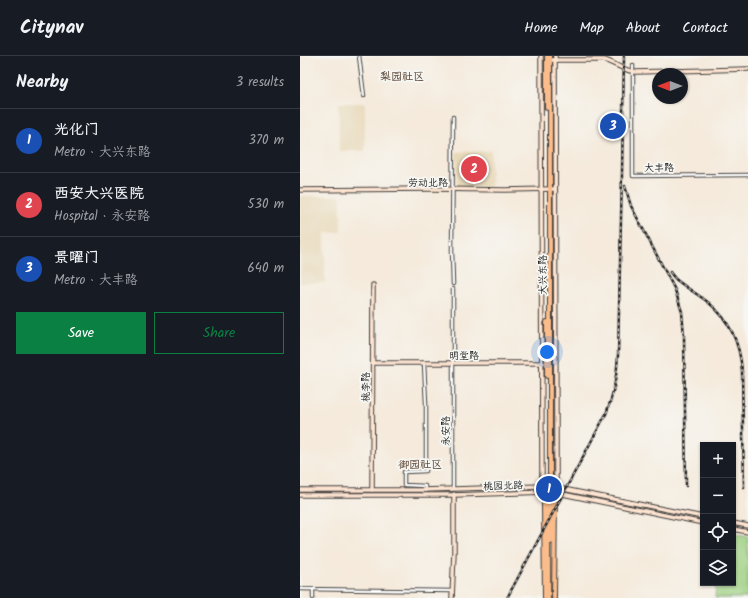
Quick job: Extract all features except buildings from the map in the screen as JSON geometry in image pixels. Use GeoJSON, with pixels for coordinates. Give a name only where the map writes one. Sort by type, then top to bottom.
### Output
{"type":"FeatureCollection","features":[{"type":"Feature","properties":{"kind":"highway"},"geometry":{"type":"LineString","coordinates":[[549,541],[550,598]]}},
{"type":"Feature","properties":{"kind":"main road"},"geometry":{"type":"LineString","coordinates":[[541,56],[542,486],[547,492]]}},
{"type":"Feature","properties":{"kind":"main road"},"geometry":{"type":"LineString","coordinates":[[549,57],[604,60],[633,72],[748,69]]}},
{"type":"Feature","properties":{"kind":"main road","name":"大兴东路"},"geometry":{"type":"LineString","coordinates":[[549,57],[548,363],[552,498],[549,541]]}},
{"type":"Feature","properties":{"kind":"main road"},"geometry":{"type":"LineString","coordinates":[[551,488],[556,471],[556,58]]}},
{"type":"Feature","properties":{"kind":"main road","name":"劳动北路"},"geometry":{"type":"LineString","coordinates":[[300,190],[556,189]]}},
{"type":"Feature","properties":{"kind":"main road","name":"桃李路"},"geometry":{"type":"LineString","coordinates":[[372,284],[372,490]]}},
{"type":"Feature","properties":{"kind":"main road","name":"明堂路"},"geometry":{"type":"LineString","coordinates":[[373,363],[556,363]]}},
{"type":"Feature","properties":{"kind":"main road","name":"桃园北路"},"geometry":{"type":"LineString","coordinates":[[300,490],[425,490],[542,486],[700,522]]}},
{"type":"Feature","properties":{"kind":"main road","name":"大兴东路"},"geometry":{"type":"LineString","coordinates":[[545,598],[544,505],[547,492],[551,488]]}},
{"type":"Feature","properties":{"kind":"main road","name":"大兴东路"},"geometry":{"type":"LineString","coordinates":[[551,488],[555,498],[554,598]]}},
{"type":"Feature","properties":{"kind":"main road","name":"桃园北路"},"geometry":{"type":"LineString","coordinates":[[551,488],[700,516]]}},
{"type":"Feature","properties":{"kind":"main road","name":"永安路"},"geometry":{"type":"LineString","coordinates":[[452,598],[453,489]]}},
{"type":"Feature","properties":{"kind":"main road","name":"大兴东路"},"geometry":{"type":"LineString","coordinates":[[547,492],[549,541]]}},
{"type":"Feature","properties":{"kind":"main road","name":"桃园北路"},"geometry":{"type":"LineString","coordinates":[[300,495],[454,495],[547,492]]}},
{"type":"Feature","properties":{"kind":"main road"},"geometry":{"type":"LineString","coordinates":[[736,524],[748,526]]}},
{"type":"Feature","properties":{"kind":"main road"},"geometry":{"type":"LineString","coordinates":[[736,530],[748,532]]}},
{"type":"Feature","properties":{"kind":"street"},"geometry":{"type":"LineString","coordinates":[[359,56],[364,96]]}},
{"type":"Feature","properties":{"kind":"street","name":"大丰路"},"geometry":{"type":"LineString","coordinates":[[633,65],[633,176],[748,175]]}},
{"type":"Feature","properties":{"kind":"street"},"geometry":{"type":"LineString","coordinates":[[453,118],[453,284]]}},
{"type":"Feature","properties":{"kind":"street","name":"永安路"},"geometry":{"type":"LineString","coordinates":[[453,288],[453,489]]}},
{"type":"Feature","properties":{"kind":"street"},"geometry":{"type":"LineString","coordinates":[[424,363],[426,403],[426,470],[404,472],[404,486],[425,486],[425,495]]}},
{"type":"Feature","properties":{"kind":"street"},"geometry":{"type":"LineString","coordinates":[[300,589],[453,592]]}},
{"type":"Feature","properties":{"kind":"street"},"geometry":{"type":"LineString","coordinates":[[313,589],[313,598]]}},
{"type":"Feature","properties":{"kind":"shaded area"},"geometry":{"type":"Polygon","coordinates":[[[339,103],[365,103],[365,151],[339,151],[339,103]]]}},
{"type":"Feature","properties":{"kind":"shaded area"},"geometry":{"type":"Polygon","coordinates":[[[491,151],[491,187],[458,187],[456,152],[491,151]]]}},
{"type":"Feature","properties":{"kind":"shaded area"},"geometry":{"type":"Polygon","coordinates":[[[302,196],[341,196],[341,232],[325,233],[325,283],[300,283],[300,198],[302,196]]]}},
{"type":"Feature","properties":{"kind":"green space"},"geometry":{"type":"Polygon","coordinates":[[[736,535],[748,537],[748,598],[715,598],[716,586],[736,586],[736,535]]]}},
{"type":"Feature","properties":{"kind":"railway"},"geometry":{"type":"LineString","coordinates":[[507,598],[606,414],[615,385],[618,355],[624,56]]}},
{"type":"Feature","properties":{"kind":"railway"},"geometry":{"type":"LineString","coordinates":[[625,186],[631,206],[675,290],[682,312],[684,336],[686,486]]}},
{"type":"Feature","properties":{"kind":"railway"},"geometry":{"type":"LineString","coordinates":[[670,272],[677,280],[717,310],[729,325],[736,342],[742,371],[744,487]]}},
{"type":"Feature","properties":{"kind":"place","name":"景曜门"},"geometry":{"type":"Point","coordinates":[613,126]}},
{"type":"Feature","properties":{"kind":"place","name":"西安大兴医院"},"geometry":{"type":"Point","coordinates":[474,169]}},
{"type":"Feature","properties":{"kind":"place","name":"光化门"},"geometry":{"type":"Point","coordinates":[549,489]}},
{"type":"Feature","properties":{"kind":"district","name":"梨园社区"},"geometry":{"type":"Point","coordinates":[402,76]}},
{"type":"Feature","properties":{"kind":"district","name":"御园社区"},"geometry":{"type":"Point","coordinates":[420,464]}}]}
